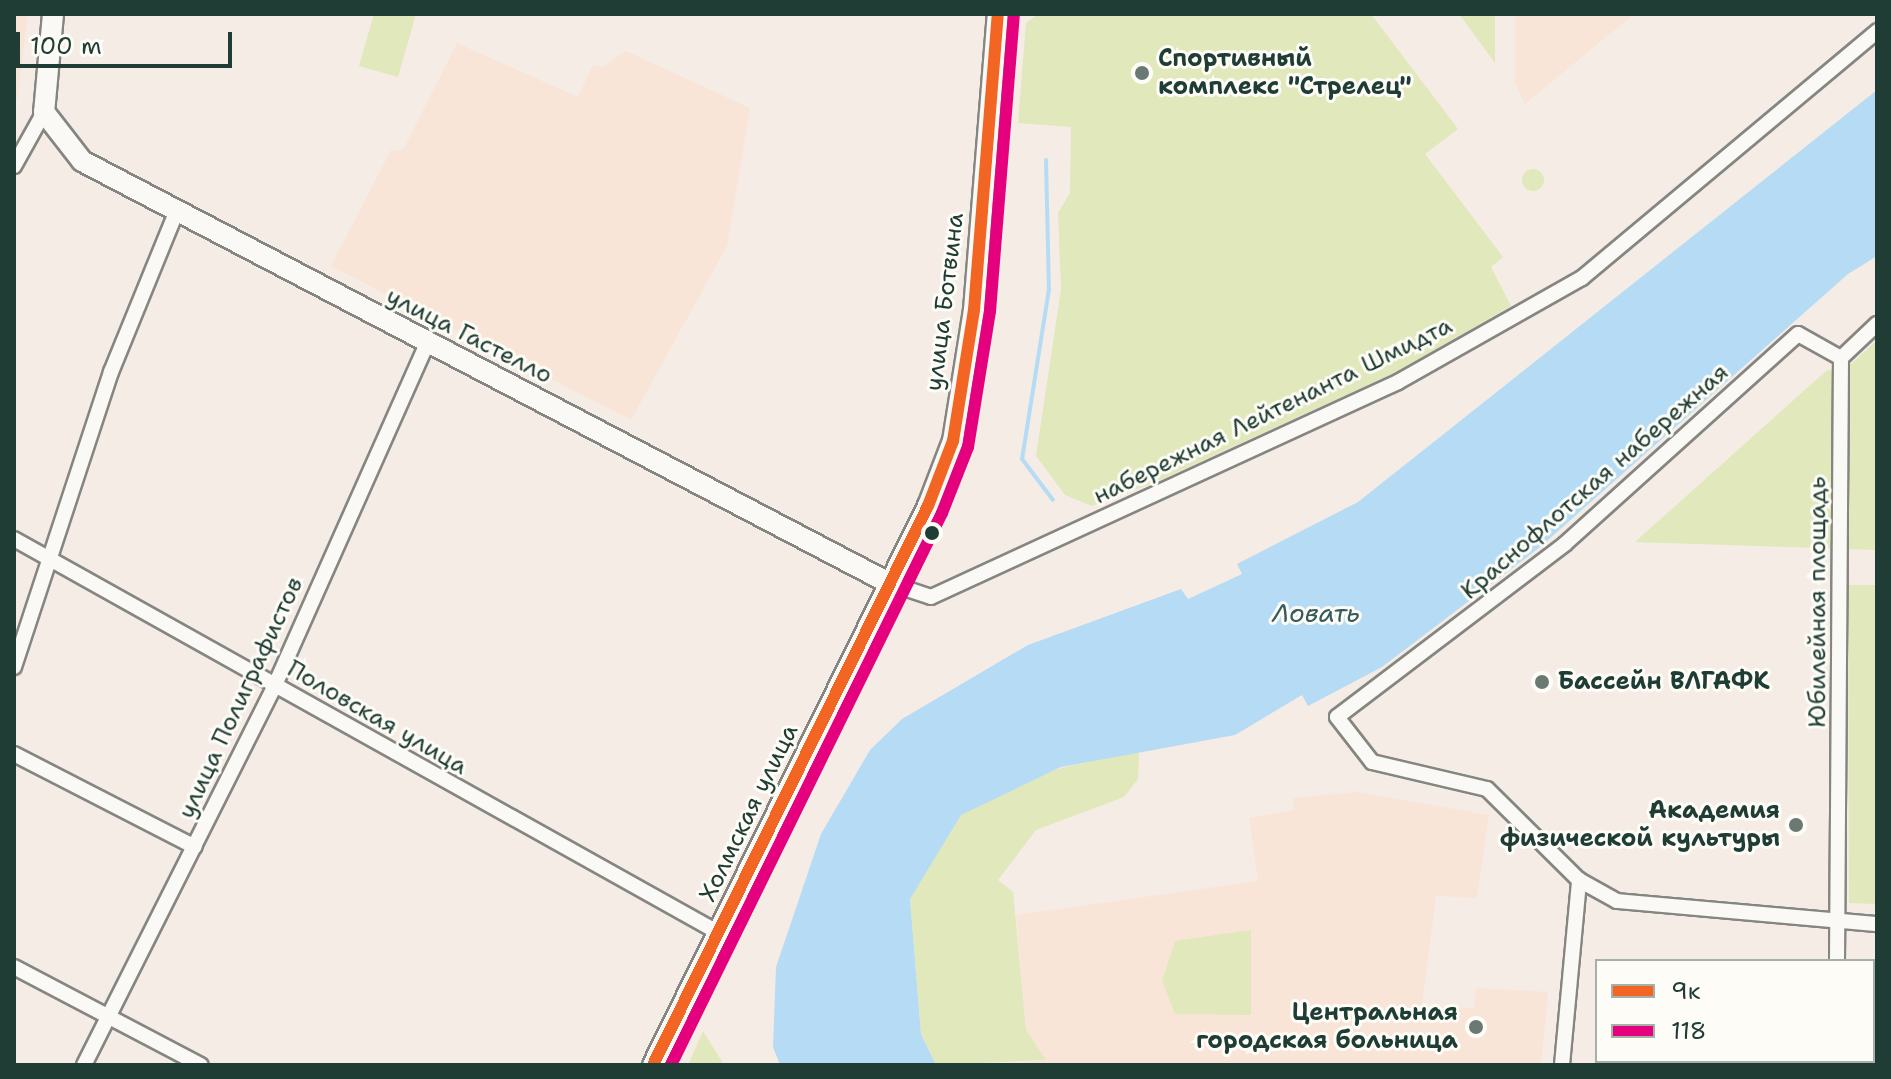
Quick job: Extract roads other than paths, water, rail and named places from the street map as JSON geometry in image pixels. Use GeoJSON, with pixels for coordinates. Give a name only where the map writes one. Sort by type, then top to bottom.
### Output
{"type":"FeatureCollection","features":[{"type":"Feature","properties":{"kind":"main road"},"geometry":{"type":"LineString","coordinates":[[44,112],[53,14]]}},
{"type":"Feature","properties":{"kind":"main road","name":"улица Ботвина"},"geometry":{"type":"LineString","coordinates":[[889,583],[953,441],[974,310],[998,14]]}},
{"type":"Feature","properties":{"kind":"main road","name":"улица Гастелло"},"geometry":{"type":"LineString","coordinates":[[44,112],[82,161],[176,213],[889,583]]}},
{"type":"Feature","properties":{"kind":"main road","name":"Холмская улица"},"geometry":{"type":"LineString","coordinates":[[653,1065],[889,583]]}},
{"type":"Feature","properties":{"kind":"street","name":"набережная Лейтенанта Шмидта"},"geometry":{"type":"LineString","coordinates":[[889,583],[931,597],[1425,366],[1582,278],[1877,31]]}},
{"type":"Feature","properties":{"kind":"street"},"geometry":{"type":"LineString","coordinates":[[14,166],[44,112]]}},
{"type":"Feature","properties":{"kind":"street"},"geometry":{"type":"LineString","coordinates":[[14,667],[54,560],[111,372],[176,213]]}},
{"type":"Feature","properties":{"kind":"street"},"geometry":{"type":"LineString","coordinates":[[1841,358],[1877,324]]}},
{"type":"Feature","properties":{"kind":"street","name":"Краснофлотская набережная"},"geometry":{"type":"LineString","coordinates":[[1579,880],[1487,789],[1372,762],[1337,717],[1565,544],[1798,334],[1841,358]]}},
{"type":"Feature","properties":{"kind":"street","name":"улица Полиграфистов"},"geometry":{"type":"LineString","coordinates":[[84,1065],[275,685],[427,344]]}},
{"type":"Feature","properties":{"kind":"street","name":"Юбилейная площадь"},"geometry":{"type":"LineString","coordinates":[[1837,959],[1841,358]]}},
{"type":"Feature","properties":{"kind":"street","name":"Половская улица"},"geometry":{"type":"LineString","coordinates":[[14,539],[719,933]]}},
{"type":"Feature","properties":{"kind":"street"},"geometry":{"type":"LineString","coordinates":[[14,754],[195,847]]}},
{"type":"Feature","properties":{"kind":"street"},"geometry":{"type":"LineString","coordinates":[[1562,1065],[1579,880],[1617,901],[1877,924]]}},
{"type":"Feature","properties":{"kind":"street"},"geometry":{"type":"LineString","coordinates":[[14,967],[201,1065]]}},
{"type":"Feature","properties":{"kind":"water","name":"Ловать"},"geometry":{"type":"Polygon","coordinates":[[[1877,90],[1877,256],[1848,274],[1540,547],[1382,667],[1308,706],[1302,695],[1235,735],[1061,767],[961,815],[910,899],[921,1034],[936,1065],[780,1065],[773,1047],[776,967],[821,834],[870,750],[902,719],[1028,645],[1181,589],[1188,599],[1242,574],[1237,564],[1358,502],[1877,90]]]}},
{"type":"Feature","properties":{"kind":"waterway"},"geometry":{"type":"LineString","coordinates":[[1046,160],[1049,289],[1022,459],[1053,500]]}},
{"type":"Feature","properties":{"kind":"place","name":"Спортивный комплекс \"Стрелец\""},"geometry":{"type":"Point","coordinates":[1142,73]}},
{"type":"Feature","properties":{"kind":"place","name":"Бассейн ВЛГАФК"},"geometry":{"type":"Point","coordinates":[1542,682]}},
{"type":"Feature","properties":{"kind":"place","name":"Aкадемия физической культуры"},"geometry":{"type":"Point","coordinates":[1796,825]}},
{"type":"Feature","properties":{"kind":"place","name":"Центральная городская больница"},"geometry":{"type":"Point","coordinates":[1476,1027]}}]}
